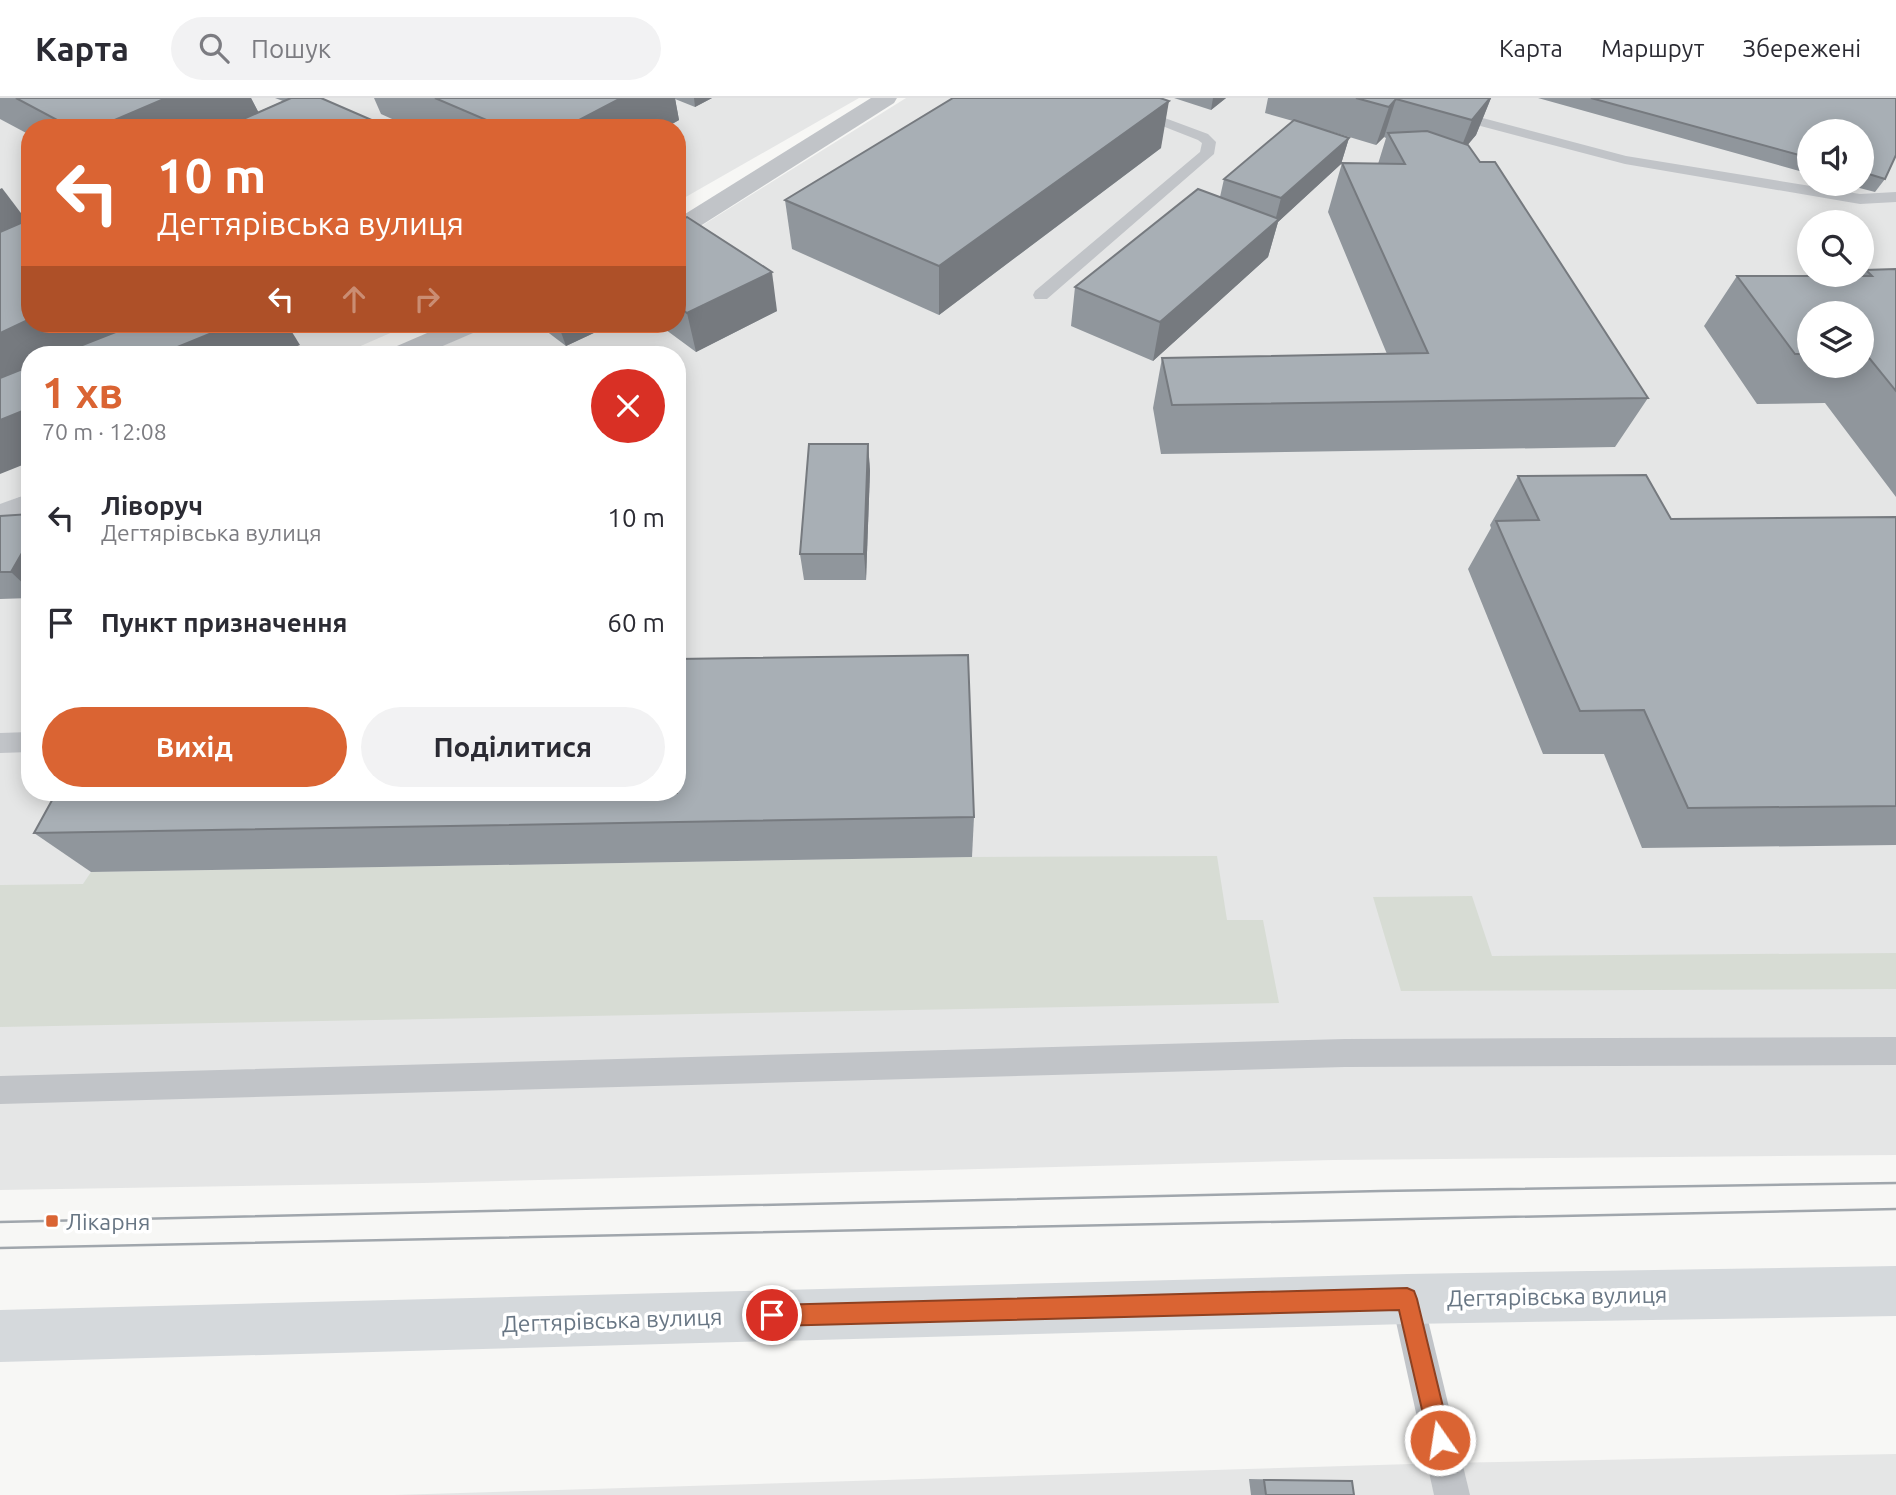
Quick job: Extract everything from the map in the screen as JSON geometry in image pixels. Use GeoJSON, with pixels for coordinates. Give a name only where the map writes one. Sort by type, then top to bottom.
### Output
{"type":"FeatureCollection","features":[{"type":"Feature","properties":{"kind":"main road","name":"Дегтярівська вулиця"},"geometry":{"type":"LineString","coordinates":[[0,1336],[1407,1299],[1896,1290]]}},
{"type":"Feature","properties":{"kind":"street"},"geometry":{"type":"LineString","coordinates":[[686,224],[886,98]]}},
{"type":"Feature","properties":{"kind":"street"},"geometry":{"type":"LineString","coordinates":[[420,346],[450,333]]}},
{"type":"Feature","properties":{"kind":"street"},"geometry":{"type":"LineString","coordinates":[[0,517],[21,508]]}},
{"type":"Feature","properties":{"kind":"lane"},"geometry":{"type":"LineString","coordinates":[[1041,295],[1207,154],[1210,147],[1203,137],[1098,98]]}},
{"type":"Feature","properties":{"kind":"lane"},"geometry":{"type":"LineString","coordinates":[[1391,98],[1625,160],[1860,199],[1896,197]]}},
{"type":"Feature","properties":{"kind":"lane"},"geometry":{"type":"LineString","coordinates":[[0,743],[21,742]]}},
{"type":"Feature","properties":{"kind":"lane"},"geometry":{"type":"LineString","coordinates":[[0,1090],[1345,1053],[1896,1051]]}},
{"type":"Feature","properties":{"kind":"lane"},"geometry":{"type":"LineString","coordinates":[[1407,1299],[1452,1495]]}},
{"type":"Feature","properties":{"kind":"shaded area"},"geometry":{"type":"Polygon","coordinates":[[[0,98],[859,98],[686,197],[686,119],[21,119],[21,333],[390,333],[361,346],[21,346],[21,496],[0,505],[0,98]]]}},
{"type":"Feature","properties":{"kind":"shaded area"},"geometry":{"type":"Polygon","coordinates":[[[906,98],[1896,98],[1896,1155],[1333,1160],[423,1183],[0,1190],[0,546],[21,536],[21,801],[686,801],[686,346],[442,346],[472,333],[686,333],[686,236],[906,98]]]}},
{"type":"Feature","properties":{"kind":"shaded area"},"geometry":{"type":"Polygon","coordinates":[[[1217,856],[1227,920],[1263,920],[1279,1003],[0,1027],[0,885],[83,884],[91,872],[972,857],[1217,856]]]}},
{"type":"Feature","properties":{"kind":"shaded area"},"geometry":{"type":"Polygon","coordinates":[[[1472,896],[1492,956],[1896,953],[1896,989],[1401,991],[1373,897],[1472,896]]]}},
{"type":"Feature","properties":{"kind":"shaded area"},"geometry":{"type":"Polygon","coordinates":[[[1896,1454],[1896,1495],[394,1495],[1445,1463],[1896,1454]]]}},
{"type":"Feature","properties":{"kind":"building"},"geometry":{"type":"Polygon","coordinates":[[[16,98],[166,98],[117,119],[55,119],[16,98]]]}},
{"type":"Feature","properties":{"kind":"building"},"geometry":{"type":"Polygon","coordinates":[[[291,98],[321,98],[369,119],[243,119],[291,98]]]}},
{"type":"Feature","properties":{"kind":"building"},"geometry":{"type":"Polygon","coordinates":[[[435,98],[621,98],[581,119],[484,119],[435,98]]]}},
{"type":"Feature","properties":{"kind":"building"},"geometry":{"type":"Polygon","coordinates":[[[953,98],[1160,98],[1169,101],[939,266],[785,200],[953,98]]]}},
{"type":"Feature","properties":{"kind":"building"},"geometry":{"type":"Polygon","coordinates":[[[1356,98],[1490,98],[1472,120],[1396,99],[1389,107],[1356,98]]]}},
{"type":"Feature","properties":{"kind":"building"},"geometry":{"type":"Polygon","coordinates":[[[1591,98],[1896,98],[1896,155],[1885,179],[1874,176],[1874,119],[1797,119],[1797,154],[1591,98]]]}},
{"type":"Feature","properties":{"kind":"building"},"geometry":{"type":"Polygon","coordinates":[[[1294,120],[1349,138],[1281,198],[1224,179],[1294,120]]]}},
{"type":"Feature","properties":{"kind":"building"},"geometry":{"type":"Polygon","coordinates":[[[1427,131],[1468,145],[1480,162],[1495,162],[1648,398],[1172,405],[1162,358],[1428,353],[1342,163],[1405,164],[1388,133],[1427,131]]]}},
{"type":"Feature","properties":{"kind":"building"},"geometry":{"type":"Polygon","coordinates":[[[1198,189],[1279,219],[1160,322],[1075,287],[1198,189]]]}},
{"type":"Feature","properties":{"kind":"building"},"geometry":{"type":"Polygon","coordinates":[[[687,217],[772,272],[687,313],[687,217]]]}},
{"type":"Feature","properties":{"kind":"building"},"geometry":{"type":"Polygon","coordinates":[[[21,223],[21,323],[0,333],[0,232],[21,223]]]}},
{"type":"Feature","properties":{"kind":"building"},"geometry":{"type":"Polygon","coordinates":[[[1896,269],[1896,391],[1874,364],[1874,301],[1797,301],[1795,354],[1737,276],[1797,276],[1797,287],[1874,287],[1874,270],[1896,269]]]}},
{"type":"Feature","properties":{"kind":"building"},"geometry":{"type":"Polygon","coordinates":[[[113,333],[212,333],[180,346],[80,346],[113,333]]]}},
{"type":"Feature","properties":{"kind":"building"},"geometry":{"type":"Polygon","coordinates":[[[21,370],[21,412],[0,420],[0,378],[21,370]]]}},
{"type":"Feature","properties":{"kind":"building"},"geometry":{"type":"Polygon","coordinates":[[[809,444],[868,444],[864,554],[800,554],[809,444]]]}},
{"type":"Feature","properties":{"kind":"building"},"geometry":{"type":"Polygon","coordinates":[[[1646,475],[1671,519],[1896,517],[1896,806],[1688,808],[1644,710],[1580,711],[1496,521],[1539,520],[1518,476],[1646,475]]]}},
{"type":"Feature","properties":{"kind":"building"},"geometry":{"type":"Polygon","coordinates":[[[21,515],[21,555],[11,572],[0,572],[0,516],[21,515]]]}},
{"type":"Feature","properties":{"kind":"building"},"geometry":{"type":"Polygon","coordinates":[[[968,655],[974,817],[34,833],[52,801],[686,801],[686,659],[968,655]]]}},
{"type":"Feature","properties":{"kind":"building"},"geometry":{"type":"Polygon","coordinates":[[[1264,1480],[1352,1481],[1354,1495],[1266,1495],[1264,1480]]]}},
{"type":"Feature","properties":{"kind":"tram line"},"geometry":{"type":"LineString","coordinates":[[0,1222],[1381,1191],[1896,1183]]}},
{"type":"Feature","properties":{"kind":"tram line"},"geometry":{"type":"LineString","coordinates":[[0,1248],[1896,1209]]}},
{"type":"Feature","properties":{"kind":"place","name":"Лікарня"},"geometry":{"type":"Point","coordinates":[52,1221]}},
{"type":"Feature","properties":{"kind":"route"},"geometry":{"type":"LineString","coordinates":[[772,1315],[1407,1299],[1440,1440]]}}]}
